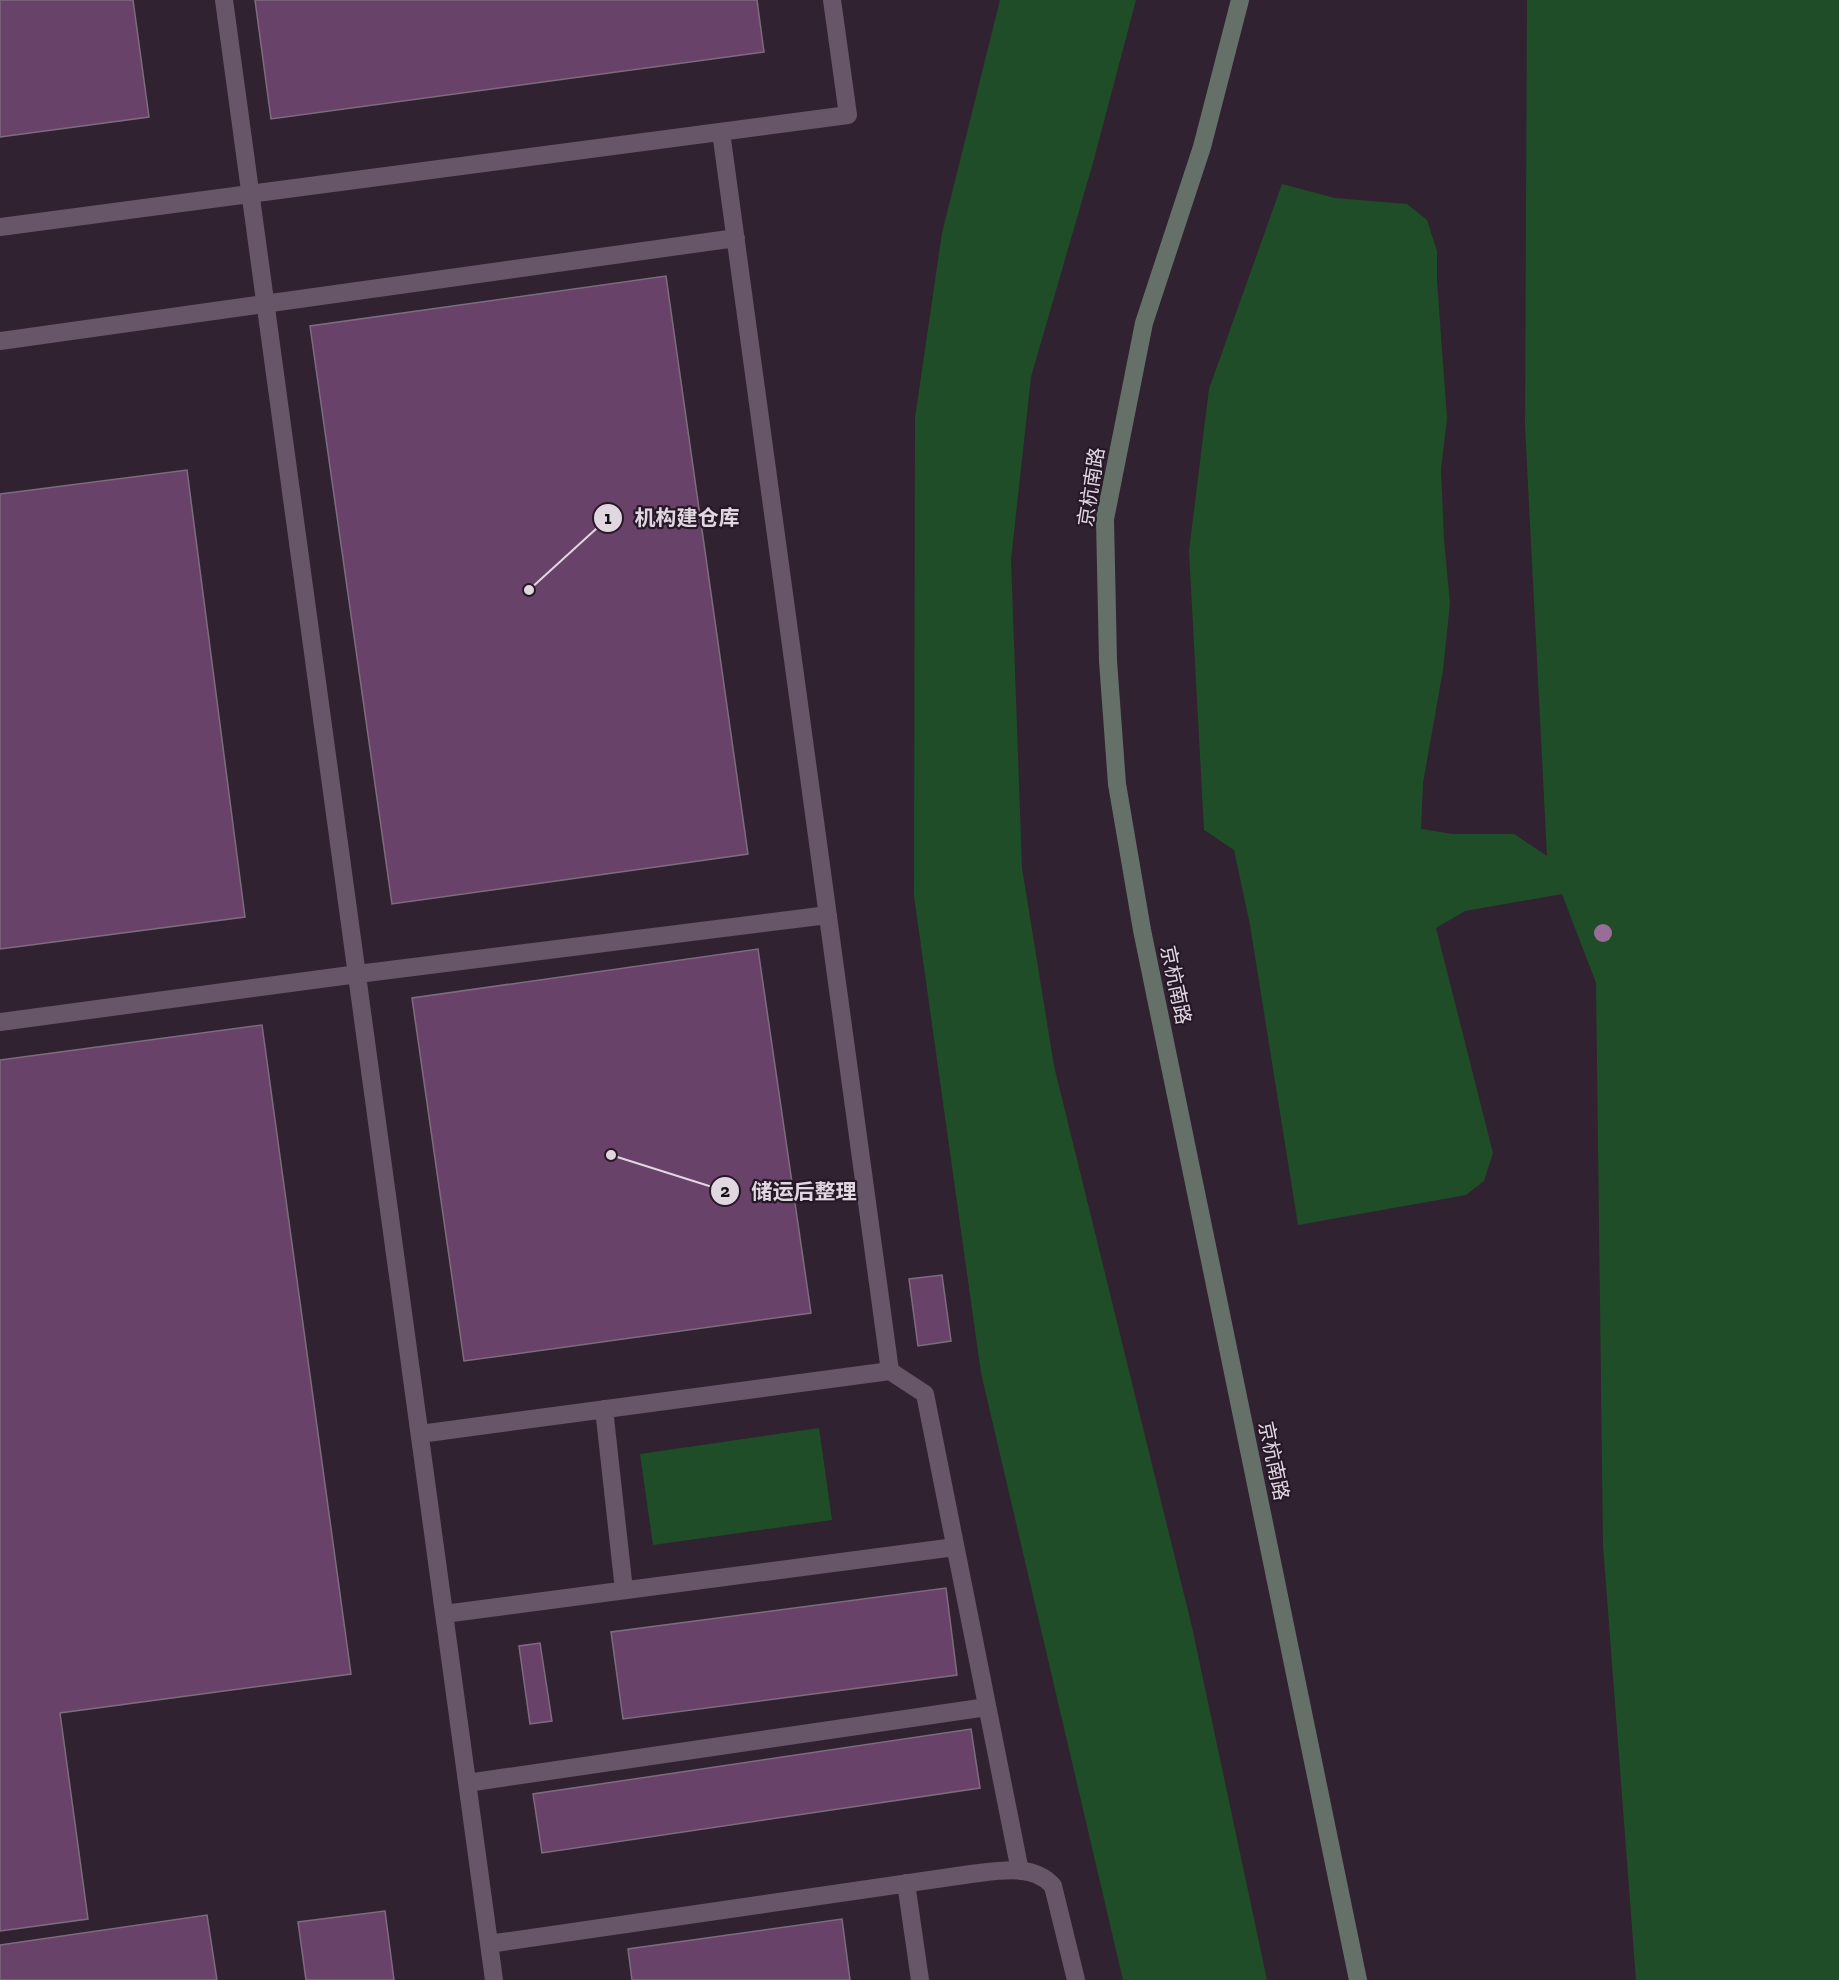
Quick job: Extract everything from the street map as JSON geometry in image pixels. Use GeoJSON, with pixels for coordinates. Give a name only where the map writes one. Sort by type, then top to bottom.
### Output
{"type":"FeatureCollection","features":[{"type":"Feature","properties":{"kind":"street","name":"京杭南路"},"geometry":{"type":"LineString","coordinates":[[1240,0],[1202,147],[1144,322],[1106,519],[1108,661],[1117,784],[1142,930],[1358,1980]]}},
{"type":"Feature","properties":{"kind":"lane"},"geometry":{"type":"LineString","coordinates":[[224,0],[494,1980]]}},
{"type":"Feature","properties":{"kind":"lane"},"geometry":{"type":"LineString","coordinates":[[0,227],[848,116],[832,0]]}},
{"type":"Feature","properties":{"kind":"lane"},"geometry":{"type":"LineString","coordinates":[[721,132],[890,1371]]}},
{"type":"Feature","properties":{"kind":"lane"},"geometry":{"type":"LineString","coordinates":[[0,341],[736,238]]}},
{"type":"Feature","properties":{"kind":"lane"},"geometry":{"type":"LineString","coordinates":[[0,1022],[828,915]]}},
{"type":"Feature","properties":{"kind":"lane"},"geometry":{"type":"LineString","coordinates":[[420,1434],[890,1371],[924,1394],[1020,1871]]}},
{"type":"Feature","properties":{"kind":"lane"},"geometry":{"type":"LineString","coordinates":[[604,1409],[624,1590]]}},
{"type":"Feature","properties":{"kind":"lane"},"geometry":{"type":"LineString","coordinates":[[444,1614],[955,1547]]}},
{"type":"Feature","properties":{"kind":"lane"},"geometry":{"type":"LineString","coordinates":[[468,1783],[987,1707]]}},
{"type":"Feature","properties":{"kind":"lane"},"geometry":{"type":"LineString","coordinates":[[489,1944],[971,1874],[1020,1871],[1041,1876],[1053,1886],[1076,1980]]}},
{"type":"Feature","properties":{"kind":"lane"},"geometry":{"type":"LineString","coordinates":[[906,1883],[920,1980]]}},
{"type":"Feature","properties":{"kind":"shaded area"},"geometry":{"type":"Polygon","coordinates":[[[1000,0],[1136,0],[1094,159],[1031,377],[1011,560],[1022,868],[1054,1066],[1192,1627],[1267,1980],[1123,1980],[981,1373],[914,896],[915,418],[942,233],[1000,0]]]}},
{"type":"Feature","properties":{"kind":"shaded area"},"geometry":{"type":"Polygon","coordinates":[[[1527,0],[1839,0],[1839,1980],[1636,1980],[1603,1545],[1596,983],[1562,894],[1465,911],[1436,928],[1493,1153],[1484,1181],[1466,1195],[1298,1225],[1250,925],[1234,850],[1204,830],[1189,551],[1209,389],[1282,184],[1335,198],[1407,204],[1427,220],[1437,251],[1447,418],[1441,470],[1450,603],[1443,670],[1423,783],[1421,829],[1453,834],[1514,834],[1547,856],[1525,426],[1527,0]]]}},
{"type":"Feature","properties":{"kind":"shaded area"},"geometry":{"type":"Polygon","coordinates":[[[819,1428],[832,1520],[653,1545],[640,1454],[819,1428]]]}},
{"type":"Feature","properties":{"kind":"building"},"geometry":{"type":"Polygon","coordinates":[[[0,0],[133,0],[149,117],[0,137],[0,0]]]}},
{"type":"Feature","properties":{"kind":"building"},"geometry":{"type":"Polygon","coordinates":[[[255,0],[757,0],[764,52],[271,119],[255,0]]]}},
{"type":"Feature","properties":{"kind":"building"},"geometry":{"type":"Polygon","coordinates":[[[666,276],[748,854],[392,904],[310,326],[666,276]]]}},
{"type":"Feature","properties":{"kind":"building"},"geometry":{"type":"Polygon","coordinates":[[[187,470],[245,917],[0,949],[0,494],[187,470]]]}},
{"type":"Feature","properties":{"kind":"building"},"geometry":{"type":"Polygon","coordinates":[[[758,949],[811,1313],[464,1361],[412,998],[758,949]]]}},
{"type":"Feature","properties":{"kind":"building"},"geometry":{"type":"Polygon","coordinates":[[[262,1025],[351,1674],[60,1713],[88,1919],[0,1931],[0,1060],[262,1025]]]}},
{"type":"Feature","properties":{"kind":"building"},"geometry":{"type":"Polygon","coordinates":[[[942,1275],[951,1341],[918,1346],[909,1279],[942,1275]]]}},
{"type":"Feature","properties":{"kind":"building"},"geometry":{"type":"Polygon","coordinates":[[[946,1588],[957,1675],[623,1719],[611,1632],[946,1588]]]}},
{"type":"Feature","properties":{"kind":"building"},"geometry":{"type":"Polygon","coordinates":[[[540,1643],[552,1721],[530,1724],[519,1646],[540,1643]]]}},
{"type":"Feature","properties":{"kind":"building"},"geometry":{"type":"Polygon","coordinates":[[[971,1729],[980,1788],[542,1853],[533,1794],[971,1729]]]}},
{"type":"Feature","properties":{"kind":"building"},"geometry":{"type":"Polygon","coordinates":[[[385,1911],[394,1980],[306,1980],[298,1922],[385,1911]]]}},
{"type":"Feature","properties":{"kind":"building"},"geometry":{"type":"Polygon","coordinates":[[[207,1915],[217,1980],[0,1980],[0,1945],[207,1915]]]}},
{"type":"Feature","properties":{"kind":"building"},"geometry":{"type":"Polygon","coordinates":[[[842,1919],[850,1980],[632,1980],[628,1949],[842,1919]]]}},
{"type":"Feature","properties":{"kind":"place","name":"机构建仓库"},"geometry":{"type":"Point","coordinates":[529,590]}},
{"type":"Feature","properties":{"kind":"place","name":"储运后整理"},"geometry":{"type":"Point","coordinates":[611,1155]}}]}
